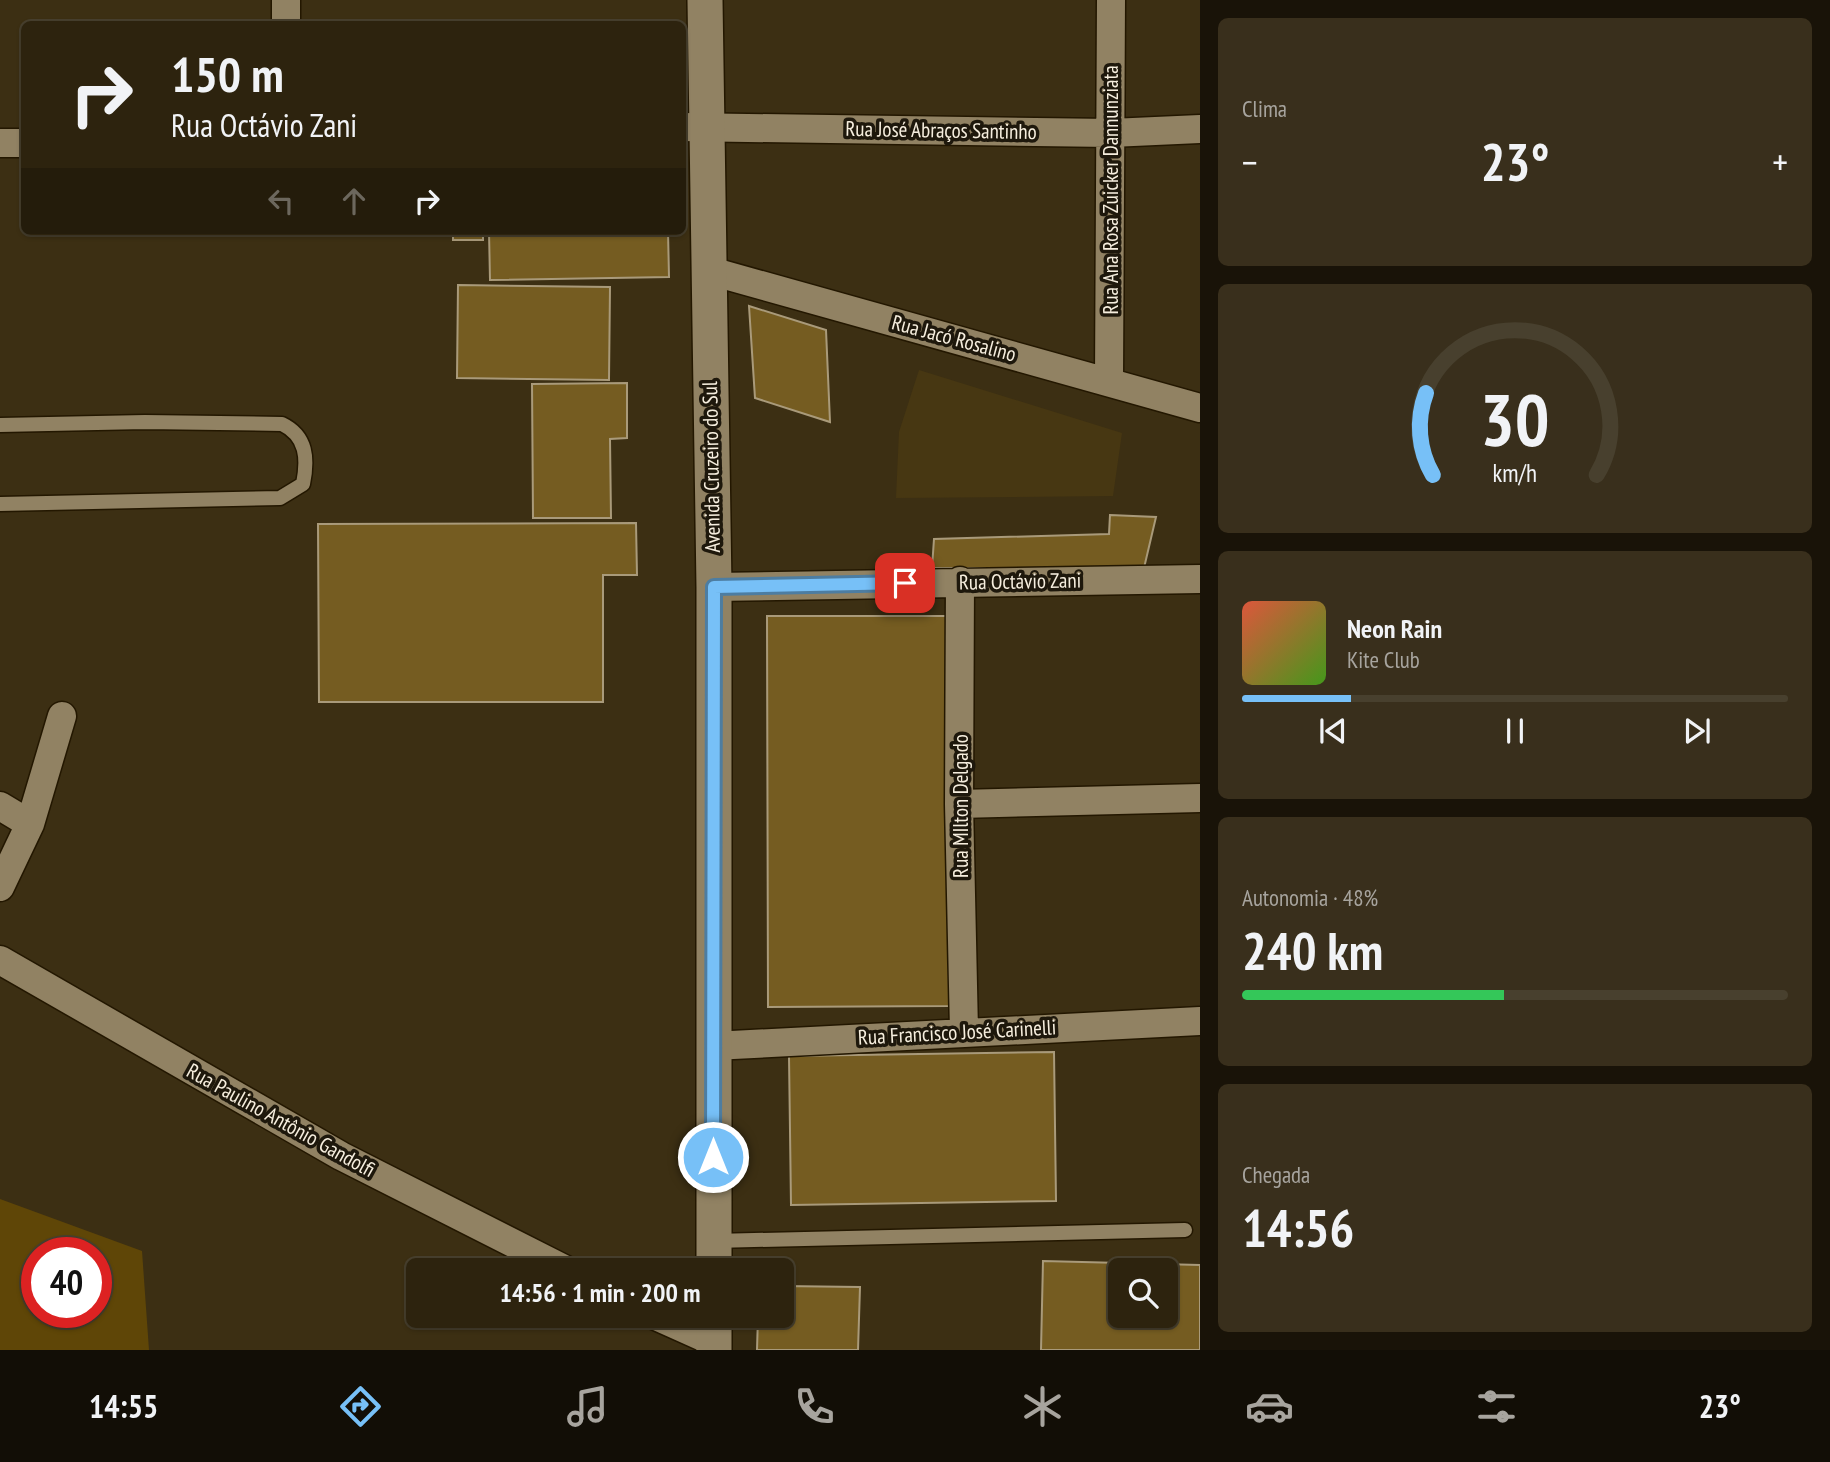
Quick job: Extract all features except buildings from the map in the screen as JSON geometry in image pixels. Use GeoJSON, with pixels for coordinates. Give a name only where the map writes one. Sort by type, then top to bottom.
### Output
{"type":"FeatureCollection","features":[{"type":"Feature","properties":{"kind":"street"},"geometry":{"type":"LineString","coordinates":[[286,0],[286,21]]}},
{"type":"Feature","properties":{"kind":"street","name":"Avenida Cruzeiro do Sul"},"geometry":{"type":"LineString","coordinates":[[705,0],[695,127],[707,270],[714,587],[714,1256]]}},
{"type":"Feature","properties":{"kind":"street","name":"Rua Ana Rosa Zuicker Dannunziata"},"geometry":{"type":"LineString","coordinates":[[1109,380],[1111,0]]}},
{"type":"Feature","properties":{"kind":"street","name":"Rua José Abraços Santinho"},"geometry":{"type":"LineString","coordinates":[[695,127],[1111,132],[1200,129]]}},
{"type":"Feature","properties":{"kind":"street"},"geometry":{"type":"LineString","coordinates":[[0,143],[21,143]]}},
{"type":"Feature","properties":{"kind":"street","name":"Rua Jacó Rosalino"},"geometry":{"type":"LineString","coordinates":[[707,270],[1109,380],[1200,408]]}},
{"type":"Feature","properties":{"kind":"street","name":"Rua Octávio Zani"},"geometry":{"type":"LineString","coordinates":[[714,587],[1200,579]]}},
{"type":"Feature","properties":{"kind":"street","name":"Rua MIlton Delgado"},"geometry":{"type":"LineString","coordinates":[[960,581],[959,804],[964,1031]]}},
{"type":"Feature","properties":{"kind":"street"},"geometry":{"type":"LineString","coordinates":[[0,887],[30,824],[62,716]]}},
{"type":"Feature","properties":{"kind":"street"},"geometry":{"type":"LineString","coordinates":[[959,804],[1200,799]]}},
{"type":"Feature","properties":{"kind":"street"},"geometry":{"type":"LineString","coordinates":[[0,806],[30,824]]}},
{"type":"Feature","properties":{"kind":"street","name":"Rua Paulino Antônio Gandolfi"},"geometry":{"type":"LineString","coordinates":[[0,960],[341,1156],[542,1258]]}},
{"type":"Feature","properties":{"kind":"street","name":"Rua Francisco José Carinelli"},"geometry":{"type":"LineString","coordinates":[[713,1046],[964,1031],[1200,1021]]}},
{"type":"Feature","properties":{"kind":"street"},"geometry":{"type":"LineString","coordinates":[[691,1328],[714,1336]]}},
{"type":"Feature","properties":{"kind":"lane"},"geometry":{"type":"LineString","coordinates":[[0,425],[145,422],[282,424],[292,429],[302,442],[307,457],[303,484],[280,498],[0,504]]}},
{"type":"Feature","properties":{"kind":"lane"},"geometry":{"type":"LineString","coordinates":[[714,1256],[1185,1230]]}},
{"type":"Feature","properties":{"kind":"shaded area"},"geometry":{"type":"Polygon","coordinates":[[[919,370],[1122,433],[1113,496],[896,498],[899,432],[919,370]]]}},
{"type":"Feature","properties":{"kind":"shaded area"},"geometry":{"type":"Polygon","coordinates":[[[0,1199],[104,1237],[21,1237],[21,1328],[112,1328],[112,1240],[142,1251],[149,1350],[0,1350],[0,1199]]]}},
{"type":"Feature","properties":{"kind":"route"},"geometry":{"type":"LineString","coordinates":[[713,1157],[714,587],[905,583]]}}]}
